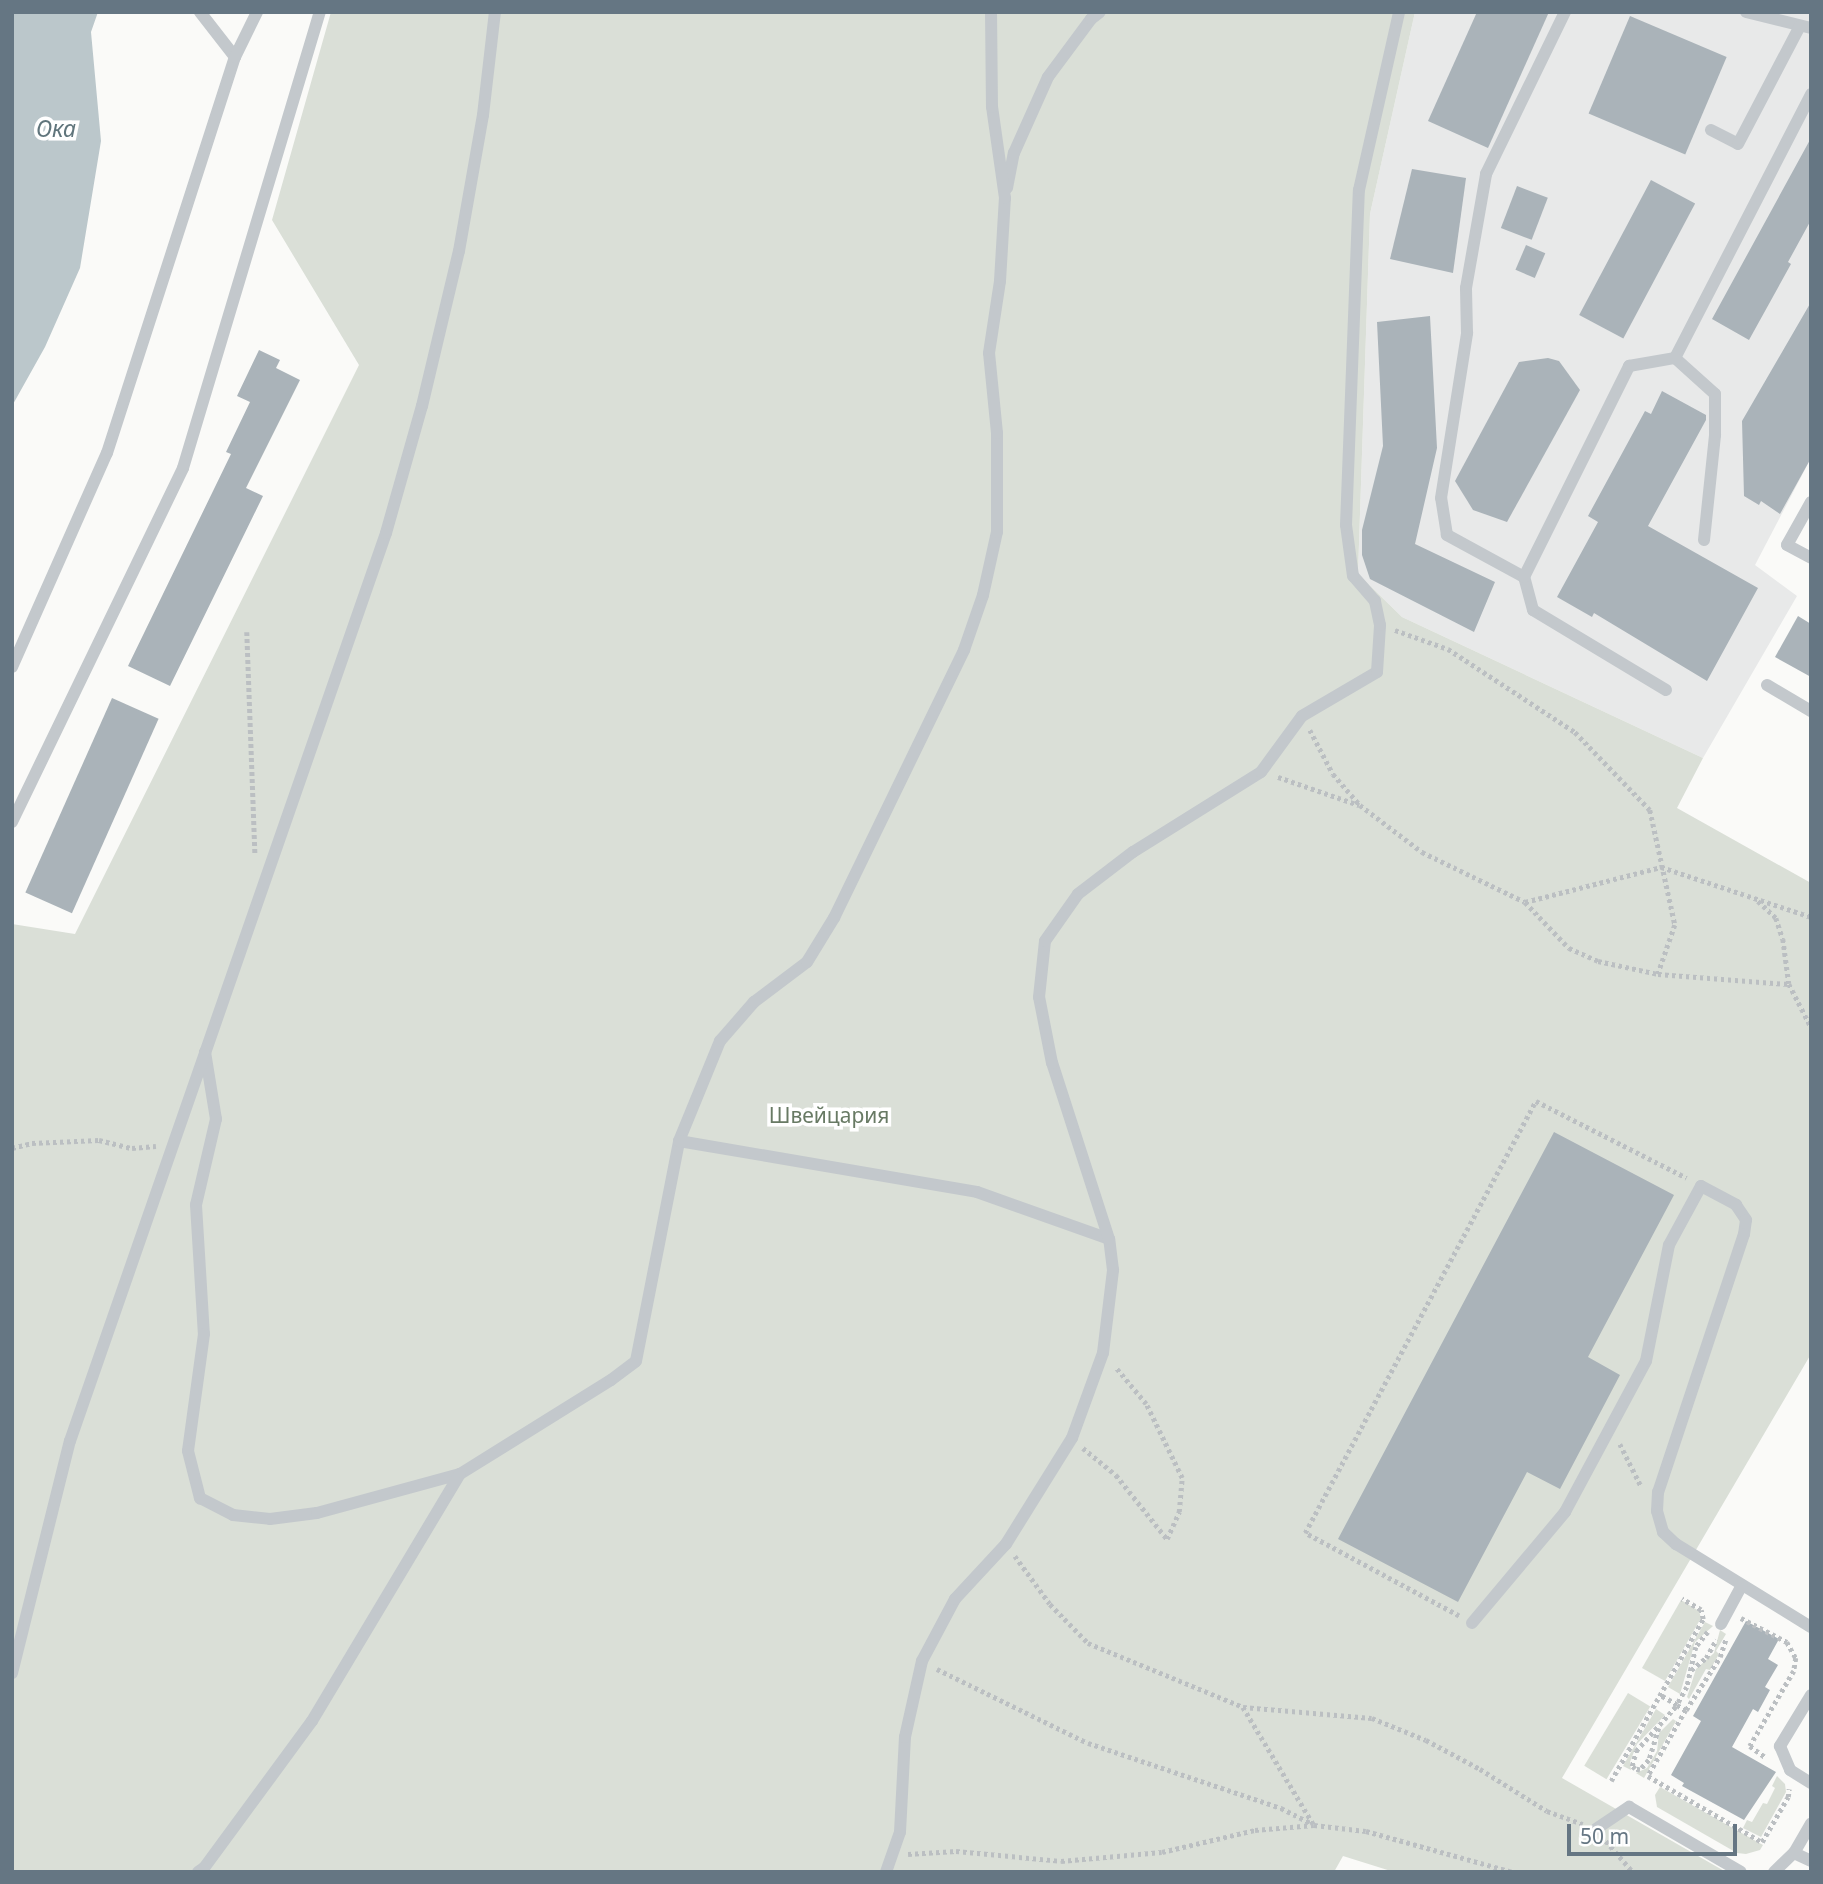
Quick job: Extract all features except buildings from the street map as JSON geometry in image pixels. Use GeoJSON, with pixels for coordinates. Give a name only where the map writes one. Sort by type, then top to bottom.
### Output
{"type":"FeatureCollection","features":[{"type":"Feature","properties":{"kind":"lane"},"geometry":{"type":"LineString","coordinates":[[200,12],[235,57]]}},
{"type":"Feature","properties":{"kind":"lane"},"geometry":{"type":"LineString","coordinates":[[12,667],[107,453],[235,57],[257,12]]}},
{"type":"Feature","properties":{"kind":"lane"},"geometry":{"type":"LineString","coordinates":[[12,822],[183,468],[320,12]]}},
{"type":"Feature","properties":{"kind":"lane"},"geometry":{"type":"LineString","coordinates":[[12,1673],[70,1441],[386,533],[422,405],[459,251],[484,115],[495,12]]}},
{"type":"Feature","properties":{"kind":"lane"},"geometry":{"type":"LineString","coordinates":[[991,12],[992,107],[1005,198]]}},
{"type":"Feature","properties":{"kind":"lane"},"geometry":{"type":"LineString","coordinates":[[205,1052],[216,1119],[196,1205],[204,1334],[188,1451],[200,1498],[233,1515],[270,1519],[317,1513],[460,1475],[636,1361],[680,1141],[720,1041],[754,1002],[807,962],[834,918],[964,650],[983,595],[997,532],[997,433],[989,353],[1000,281],[1005,198],[1014,153],[1048,77],[1091,19],[1100,12]]}},
{"type":"Feature","properties":{"kind":"lane"},"geometry":{"type":"LineString","coordinates":[[886,1872],[900,1832],[905,1737],[922,1661],[956,1599],[1006,1544],[1072,1438],[1103,1353],[1113,1270],[1110,1239],[1052,1062],[1038,997],[1045,941],[1078,894],[1133,852],[1261,772],[1302,716],[1377,672],[1380,625],[1375,601],[1353,576],[1346,524],[1359,190],[1399,12]]}},
{"type":"Feature","properties":{"kind":"lane"},"geometry":{"type":"LineString","coordinates":[[1524,577],[1447,535],[1441,498],[1467,333],[1466,288],[1486,174],[1564,12]]}},
{"type":"Feature","properties":{"kind":"lane"},"geometry":{"type":"LineString","coordinates":[[1711,130],[1738,144],[1805,27],[1746,12]]}},
{"type":"Feature","properties":{"kind":"lane"},"geometry":{"type":"LineString","coordinates":[[1675,358],[1811,94]]}},
{"type":"Feature","properties":{"kind":"lane"},"geometry":{"type":"LineString","coordinates":[[1665,690],[1534,610],[1524,577],[1629,366],[1675,358]]}},
{"type":"Feature","properties":{"kind":"lane"},"geometry":{"type":"LineString","coordinates":[[1675,358],[1715,394],[1715,435],[1704,540]]}},
{"type":"Feature","properties":{"kind":"lane"},"geometry":{"type":"LineString","coordinates":[[1811,502],[1787,545],[1811,558]]}},
{"type":"Feature","properties":{"kind":"lane"},"geometry":{"type":"LineString","coordinates":[[1767,685],[1811,711]]}},
{"type":"Feature","properties":{"kind":"lane"},"geometry":{"type":"LineString","coordinates":[[680,1141],[977,1192],[1110,1239]]}},
{"type":"Feature","properties":{"kind":"lane"},"geometry":{"type":"LineString","coordinates":[[1472,1623],[1565,1512],[1646,1361],[1669,1245],[1701,1186],[1736,1205],[1746,1220],[1744,1234],[1658,1492],[1657,1510],[1663,1532],[1676,1544],[1811,1627]]}},
{"type":"Feature","properties":{"kind":"lane"},"geometry":{"type":"LineString","coordinates":[[198,1872],[204,1868],[312,1721],[460,1475]]}},
{"type":"Feature","properties":{"kind":"lane"},"geometry":{"type":"LineString","coordinates":[[1726,1627],[1742,1585]]}},
{"type":"Feature","properties":{"kind":"lane"},"geometry":{"type":"LineString","coordinates":[[1811,1695],[1780,1746],[1790,1770],[1811,1783]]}},
{"type":"Feature","properties":{"kind":"lane"},"geometry":{"type":"LineString","coordinates":[[1596,1829],[1629,1807],[1741,1872]]}},
{"type":"Feature","properties":{"kind":"lane"},"geometry":{"type":"LineString","coordinates":[[1774,1872],[1794,1853],[1811,1824]]}},
{"type":"Feature","properties":{"kind":"lane"},"geometry":{"type":"LineString","coordinates":[[1794,1853],[1811,1861]]}},
{"type":"Feature","properties":{"kind":"path"},"geometry":{"type":"LineString","coordinates":[[1380,625],[1448,649],[1575,732],[1650,810],[1675,925],[1658,974]]}},
{"type":"Feature","properties":{"kind":"path"},"geometry":{"type":"LineString","coordinates":[[247,632],[256,862]]}},
{"type":"Feature","properties":{"kind":"path"},"geometry":{"type":"LineString","coordinates":[[1302,716],[1333,774],[1360,805],[1422,852],[1525,902],[1569,948],[1598,961],[1658,974],[1789,984]]}},
{"type":"Feature","properties":{"kind":"path"},"geometry":{"type":"LineString","coordinates":[[1261,772],[1360,805]]}},
{"type":"Feature","properties":{"kind":"path"},"geometry":{"type":"LineString","coordinates":[[1525,902],[1661,867],[1811,917]]}},
{"type":"Feature","properties":{"kind":"path"},"geometry":{"type":"LineString","coordinates":[[1755,898],[1776,918],[1783,939],[1789,984],[1811,1027]]}},
{"type":"Feature","properties":{"kind":"path"},"geometry":{"type":"LineString","coordinates":[[1472,1623],[1306,1533],[1536,1101],[1701,1186]]}},
{"type":"Feature","properties":{"kind":"path"},"geometry":{"type":"LineString","coordinates":[[12,1148],[32,1143],[99,1140],[132,1148],[172,1143]]}},
{"type":"Feature","properties":{"kind":"path"},"geometry":{"type":"LineString","coordinates":[[1072,1438],[1116,1475],[1167,1539],[1179,1512],[1182,1478],[1146,1404],[1103,1353]]}},
{"type":"Feature","properties":{"kind":"path"},"geometry":{"type":"LineString","coordinates":[[1622,1445],[1641,1487]]}},
{"type":"Feature","properties":{"kind":"path"},"geometry":{"type":"LineString","coordinates":[[1006,1544],[1050,1604],[1088,1643],[1243,1707],[1372,1718],[1426,1740],[1480,1769],[1547,1811],[1596,1829],[1633,1872]]}},
{"type":"Feature","properties":{"kind":"path"},"geometry":{"type":"LineString","coordinates":[[1611,1781],[1703,1619],[1701,1610],[1682,1599]]}},
{"type":"Feature","properties":{"kind":"path"},"geometry":{"type":"LineString","coordinates":[[1737,1620],[1744,1617],[1787,1642],[1796,1658],[1794,1671],[1749,1746],[1772,1765]]}},
{"type":"Feature","properties":{"kind":"path"},"geometry":{"type":"LineString","coordinates":[[1726,1627],[1720,1657],[1648,1776],[1762,1842],[1788,1797],[1788,1784]]}},
{"type":"Feature","properties":{"kind":"path"},"geometry":{"type":"LineString","coordinates":[[1659,1728],[1649,1760],[1640,1770],[1635,1769],[1632,1766],[1636,1751],[1677,1705],[1691,1670],[1696,1647],[1710,1630],[1716,1630],[1714,1645],[1691,1670]]}},
{"type":"Feature","properties":{"kind":"path"},"geometry":{"type":"LineString","coordinates":[[922,1661],[1088,1743],[1280,1808],[1314,1825]]}},
{"type":"Feature","properties":{"kind":"path"},"geometry":{"type":"LineString","coordinates":[[1660,1695],[1686,1710]]}},
{"type":"Feature","properties":{"kind":"path"},"geometry":{"type":"LineString","coordinates":[[1243,1707],[1314,1825]]}},
{"type":"Feature","properties":{"kind":"path"},"geometry":{"type":"LineString","coordinates":[[892,1855],[956,1851],[1061,1861],[1162,1852],[1255,1830],[1314,1825],[1366,1831],[1513,1872]]}},
{"type":"Feature","properties":{"kind":"shaded area"},"geometry":{"type":"Polygon","coordinates":[[[1415,12],[1811,12],[1811,458],[1755,565],[1797,596],[1703,758],[1402,617],[1358,574],[1370,214],[1415,12]]]}},
{"type":"Feature","properties":{"kind":"green space","name":"Швейцария"},"geometry":{"type":"Polygon","coordinates":[[[331,12],[1415,12],[1370,214],[1358,574],[1402,617],[1703,758],[1677,808],[1811,883],[1811,1354],[1562,1778],[1726,1872],[1394,1872],[1343,1856],[1334,1872],[12,1872],[12,924],[75,934],[359,365],[272,220],[331,12]]]}},
{"type":"Feature","properties":{"kind":"green space"},"geometry":{"type":"Polygon","coordinates":[[[1681,1600],[1699,1611],[1701,1618],[1665,1681],[1642,1668],[1681,1600]]]}},
{"type":"Feature","properties":{"kind":"green space"},"geometry":{"type":"Polygon","coordinates":[[[1705,1622],[1713,1626],[1695,1642],[1680,1694],[1668,1687],[1705,1622]]]}},
{"type":"Feature","properties":{"kind":"green space"},"geometry":{"type":"Polygon","coordinates":[[[1720,1630],[1726,1634],[1716,1651],[1719,1654],[1710,1670],[1706,1669],[1689,1699],[1687,1697],[1696,1669],[1714,1653],[1720,1630]]]}},
{"type":"Feature","properties":{"kind":"green space"},"geometry":{"type":"Polygon","coordinates":[[[1628,1693],[1650,1706],[1607,1779],[1584,1766],[1628,1693]]]}},
{"type":"Feature","properties":{"kind":"green space"},"geometry":{"type":"Polygon","coordinates":[[[1656,1709],[1665,1715],[1637,1744],[1630,1762],[1631,1770],[1623,1766],[1656,1709]]]}},
{"type":"Feature","properties":{"kind":"green space"},"geometry":{"type":"Polygon","coordinates":[[[1673,1719],[1676,1721],[1644,1778],[1636,1773],[1647,1768],[1657,1751],[1659,1733],[1673,1719]]]}},
{"type":"Feature","properties":{"kind":"green space"},"geometry":{"type":"Polygon","coordinates":[[[1777,1776],[1785,1784],[1786,1792],[1761,1837],[1743,1828],[1747,1820],[1752,1822],[1763,1803],[1767,1804],[1775,1788],[1772,1786],[1777,1776]]]}},
{"type":"Feature","properties":{"kind":"green space"},"geometry":{"type":"Polygon","coordinates":[[[1660,1787],[1763,1845],[1760,1850],[1746,1854],[1737,1853],[1657,1807],[1655,1795],[1660,1787]]]}},
{"type":"Feature","properties":{"kind":"water","name":"Ока"},"geometry":{"type":"Polygon","coordinates":[[[12,12],[98,12],[91,32],[101,141],[80,268],[45,347],[12,406],[12,12]]]}}]}
